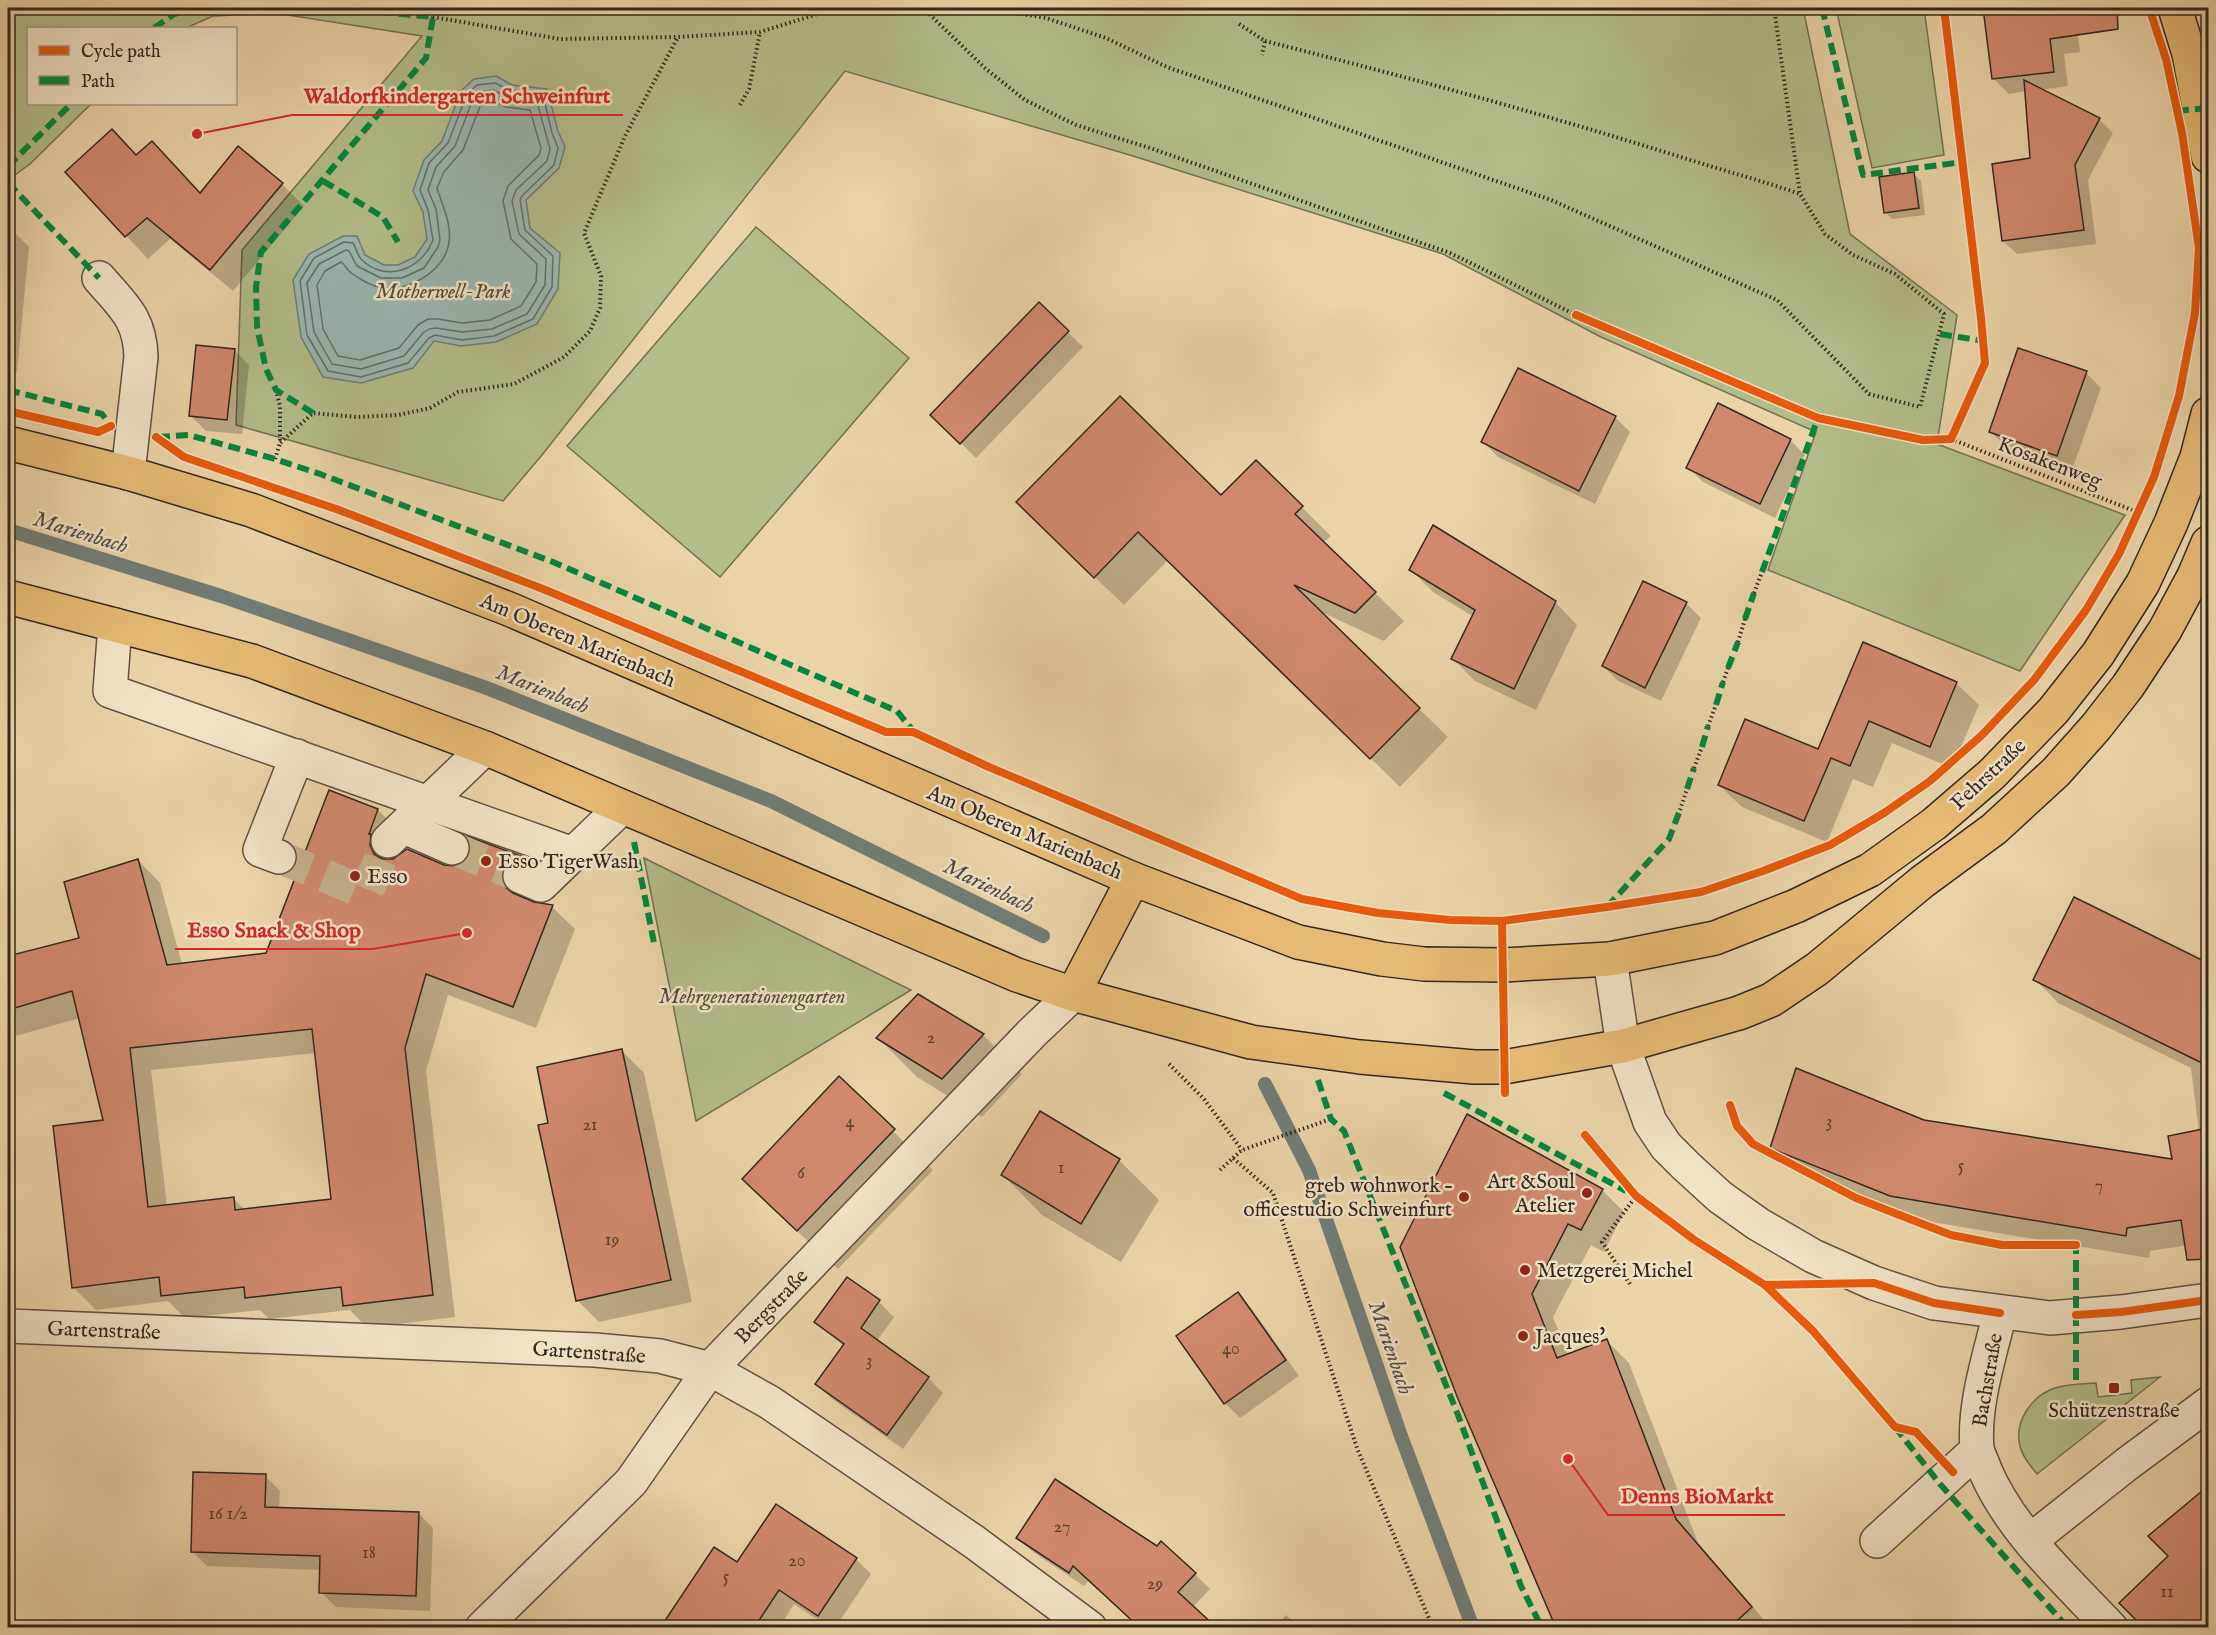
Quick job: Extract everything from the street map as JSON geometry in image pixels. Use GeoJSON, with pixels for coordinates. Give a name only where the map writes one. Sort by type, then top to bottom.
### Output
{"type":"FeatureCollection","features":[{"type":"Feature","properties":{"kind":"main road"},"geometry":{"type":"LineString","coordinates":[[2175,8],[2189,54],[2208,156]]}},
{"type":"Feature","properties":{"kind":"main road","name":"Fehrstraße"},"geometry":{"type":"LineString","coordinates":[[1610,959],[1715,938],[1796,906],[1870,870],[1934,824],[1992,774],[2053,711],[2098,654],[2143,584],[2197,457],[2208,414]]}},
{"type":"Feature","properties":{"kind":"main road","name":"Am Oberen Marienbach"},"geometry":{"type":"LineString","coordinates":[[8,443],[128,473],[251,510],[509,609],[1133,879],[1298,942],[1382,959],[1424,964],[1503,965],[1610,959]]}},
{"type":"Feature","properties":{"kind":"main road","name":"Fehrstraße"},"geometry":{"type":"LineString","coordinates":[[1623,1046],[1739,1013],[1771,1000],[1816,969],[1904,896],[1994,829],[2056,772],[2128,686],[2165,630],[2194,576],[2208,543]]}},
{"type":"Feature","properties":{"kind":"main road"},"geometry":{"type":"LineString","coordinates":[[8,597],[252,661],[485,748],[1017,975],[1073,994],[1251,1042],[1394,1060],[1474,1067],[1504,1067],[1623,1046]]}},
{"type":"Feature","properties":{"kind":"main road","name":"Am Oberen Marienbach"},"geometry":{"type":"LineString","coordinates":[[1073,994],[1133,879]]}},
{"type":"Feature","properties":{"kind":"street"},"geometry":{"type":"LineString","coordinates":[[99,278],[128,312],[137,326],[141,339],[128,473]]}},
{"type":"Feature","properties":{"kind":"street"},"geometry":{"type":"LineString","coordinates":[[115,625],[110,691],[573,854]]}},
{"type":"Feature","properties":{"kind":"street"},"geometry":{"type":"LineString","coordinates":[[452,848],[396,834],[485,748]]}},
{"type":"Feature","properties":{"kind":"street"},"geometry":{"type":"LineString","coordinates":[[279,857],[260,850],[297,756]]}},
{"type":"Feature","properties":{"kind":"street"},"geometry":{"type":"LineString","coordinates":[[520,876],[541,885],[622,807]]}},
{"type":"Feature","properties":{"kind":"street"},"geometry":{"type":"LineString","coordinates":[[1610,959],[1623,1046],[1650,1122],[1666,1146],[1720,1197],[1758,1224],[1813,1256],[1874,1283],[1934,1303],[2000,1313],[2050,1318],[2121,1312],[2208,1300]]}},
{"type":"Feature","properties":{"kind":"street","name":"Bergstraße"},"geometry":{"type":"LineString","coordinates":[[482,1628],[631,1482],[710,1369],[1024,1041],[1073,994]]}},
{"type":"Feature","properties":{"kind":"street","name":"Bachstraße"},"geometry":{"type":"LineString","coordinates":[[2000,1313],[1978,1416],[1977,1450],[1992,1485],[2031,1540],[2111,1628]]}},
{"type":"Feature","properties":{"kind":"street","name":"Gartenstraße"},"geometry":{"type":"LineString","coordinates":[[8,1326],[595,1350],[660,1356],[710,1369],[769,1402],[891,1484],[973,1541],[1090,1628]]}},
{"type":"Feature","properties":{"kind":"street"},"geometry":{"type":"LineString","coordinates":[[2031,1540],[2208,1404]]}},
{"type":"Feature","properties":{"kind":"street"},"geometry":{"type":"LineString","coordinates":[[1877,1541],[1977,1450]]}},
{"type":"Feature","properties":{"kind":"path"},"geometry":{"type":"LineString","coordinates":[[435,8],[434,17],[560,39],[678,37],[759,32],[830,10],[869,8]]}},
{"type":"Feature","properties":{"kind":"path"},"geometry":{"type":"LineString","coordinates":[[923,8],[986,69],[1025,100],[1076,125],[1161,152],[1450,253],[1576,315]]}},
{"type":"Feature","properties":{"kind":"path"},"geometry":{"type":"LineString","coordinates":[[986,8],[1046,18],[1106,38],[1167,67],[1551,200],[1777,300],[1869,394],[1920,407],[1944,314],[1895,274],[1853,255],[1826,234],[1800,194],[1774,8]]}},
{"type":"Feature","properties":{"kind":"path"},"geometry":{"type":"LineString","coordinates":[[1239,24],[1265,41],[1447,88],[1715,168],[1756,178],[1800,194]]}},
{"type":"Feature","properties":{"kind":"path"},"geometry":{"type":"LineString","coordinates":[[740,105],[749,88],[759,32]]}},
{"type":"Feature","properties":{"kind":"path"},"geometry":{"type":"LineString","coordinates":[[280,443],[313,413],[357,417],[398,415],[430,408],[458,392],[514,384],[564,357],[584,338],[590,331],[600,308],[601,276],[584,233],[625,136],[678,37]]}},
{"type":"Feature","properties":{"kind":"path"},"geometry":{"type":"LineString","coordinates":[[1262,55],[1265,41]]}},
{"type":"Feature","properties":{"kind":"path"},"geometry":{"type":"LineString","coordinates":[[275,459],[280,443],[280,406],[276,390]]}},
{"type":"Feature","properties":{"kind":"path"},"geometry":{"type":"LineString","coordinates":[[1754,593],[1762,572]]}},
{"type":"Feature","properties":{"kind":"path"},"geometry":{"type":"LineString","coordinates":[[1738,642],[1745,619]]}},
{"type":"Feature","properties":{"kind":"path"},"geometry":{"type":"LineString","coordinates":[[1723,682],[1728,668]]}},
{"type":"Feature","properties":{"kind":"path"},"geometry":{"type":"LineString","coordinates":[[1708,726],[1716,705]]}},
{"type":"Feature","properties":{"kind":"path"},"geometry":{"type":"LineString","coordinates":[[1694,768],[1702,747]]}},
{"type":"Feature","properties":{"kind":"path"},"geometry":{"type":"LineString","coordinates":[[1680,810],[1687,789]]}},
{"type":"Feature","properties":{"kind":"path"},"geometry":{"type":"LineString","coordinates":[[1165,1059],[1204,1099],[1242,1150]]}},
{"type":"Feature","properties":{"kind":"path"},"geometry":{"type":"LineString","coordinates":[[1220,1170],[1242,1150],[1331,1119]]}},
{"type":"Feature","properties":{"kind":"path"},"geometry":{"type":"LineString","coordinates":[[1233,1158],[1273,1193],[1357,1448],[1433,1628]]}},
{"type":"Feature","properties":{"kind":"path"},"geometry":{"type":"LineString","coordinates":[[1630,1284],[1602,1242],[1636,1196]]}},
{"type":"Feature","properties":{"kind":"green space","name":"Motherwell-Park"},"geometry":{"type":"Polygon","coordinates":[[[8,8],[1803,8],[1850,234],[1957,315],[1937,444],[2125,515],[2020,671],[1768,570],[1816,432],[1601,337],[1443,254],[1133,156],[845,71],[542,455],[503,501],[236,425],[242,250],[422,36],[275,13],[213,16],[188,27],[27,27],[27,105],[90,105],[30,164],[8,180],[8,8]]]}},
{"type":"Feature","properties":{"kind":"green space"},"geometry":{"type":"Polygon","coordinates":[[[1836,8],[1924,8],[1944,155],[1872,168],[1836,8]]]}},
{"type":"Feature","properties":{"kind":"green space"},"geometry":{"type":"Polygon","coordinates":[[[756,227],[909,358],[720,577],[567,446],[756,227]]]}},
{"type":"Feature","properties":{"kind":"green space","name":"Mehrgenerationengarten"},"geometry":{"type":"Polygon","coordinates":[[[644,858],[911,990],[696,1121],[644,858]]]}},
{"type":"Feature","properties":{"kind":"green space"},"geometry":{"type":"Polygon","coordinates":[[[2160,1377],[2037,1474],[2025,1458],[2019,1437],[2022,1419],[2032,1404],[2046,1392],[2065,1386],[2096,1383],[2098,1397],[2132,1393],[2131,1380],[2160,1377]]]}},
{"type":"Feature","properties":{"kind":"water"},"geometry":{"type":"Polygon","coordinates":[[[496,76],[512,85],[547,89],[558,131],[565,147],[559,168],[526,200],[530,228],[560,253],[558,289],[537,324],[496,342],[461,346],[434,341],[413,368],[361,383],[323,377],[301,337],[293,280],[309,254],[343,236],[357,236],[365,255],[384,265],[398,265],[415,257],[427,239],[423,212],[413,191],[424,160],[442,141],[461,91],[474,79],[496,76]]]}},
{"type":"Feature","properties":{"kind":"building"},"geometry":{"type":"Polygon","coordinates":[[[1983,8],[2117,8],[2118,29],[2050,39],[2054,72],[1992,79],[1983,8]]]}},
{"type":"Feature","properties":{"kind":"building"},"geometry":{"type":"Polygon","coordinates":[[[2024,80],[2100,118],[2075,165],[2084,230],[2002,241],[1992,164],[2030,158],[2024,80]]]}},
{"type":"Feature","properties":{"kind":"building"},"geometry":{"type":"Polygon","coordinates":[[[112,129],[136,155],[152,141],[200,193],[238,146],[283,183],[210,270],[147,218],[125,237],[65,172],[112,129]]]}},
{"type":"Feature","properties":{"kind":"building"},"geometry":{"type":"Polygon","coordinates":[[[1914,172],[1919,208],[1884,213],[1879,177],[1914,172]]]}},
{"type":"Feature","properties":{"kind":"building"},"geometry":{"type":"Polygon","coordinates":[[[1039,302],[1069,331],[960,444],[930,415],[1039,302]]]}},
{"type":"Feature","properties":{"kind":"building"},"geometry":{"type":"Polygon","coordinates":[[[196,345],[235,349],[227,420],[189,416],[196,345]]]}},
{"type":"Feature","properties":{"kind":"building"},"geometry":{"type":"Polygon","coordinates":[[[2018,348],[2087,371],[2057,456],[1989,432],[2018,348]]]}},
{"type":"Feature","properties":{"kind":"building"},"geometry":{"type":"Polygon","coordinates":[[[1518,368],[1616,416],[1579,491],[1481,442],[1518,368]]]}},
{"type":"Feature","properties":{"kind":"building"},"geometry":{"type":"Polygon","coordinates":[[[1120,396],[1221,495],[1256,460],[1303,506],[1295,514],[1376,592],[1355,613],[1294,585],[1420,708],[1370,759],[1138,532],[1094,578],[1016,502],[1120,396]]]}},
{"type":"Feature","properties":{"kind":"building"},"geometry":{"type":"Polygon","coordinates":[[[1718,403],[1791,439],[1760,504],[1686,468],[1718,403]]]}},
{"type":"Feature","properties":{"kind":"building"},"geometry":{"type":"Polygon","coordinates":[[[1433,525],[1556,601],[1514,689],[1451,659],[1475,610],[1409,570],[1433,525]]]}},
{"type":"Feature","properties":{"kind":"building"},"geometry":{"type":"Polygon","coordinates":[[[1643,581],[1687,602],[1645,688],[1602,666],[1643,581]]]}},
{"type":"Feature","properties":{"kind":"building"},"geometry":{"type":"Polygon","coordinates":[[[1863,642],[1957,682],[1930,747],[1869,721],[1850,766],[1831,758],[1804,821],[1718,785],[1745,719],[1818,749],[1863,642]]]}},
{"type":"Feature","properties":{"kind":"building"},"geometry":{"type":"Polygon","coordinates":[[[329,790],[378,809],[369,834],[371,834],[370,845],[374,854],[382,859],[393,859],[407,849],[444,865],[455,866],[464,863],[469,855],[470,845],[467,836],[526,858],[509,861],[503,868],[501,878],[505,887],[534,902],[553,905],[513,1007],[426,974],[405,1048],[433,1295],[343,1306],[341,1287],[245,1298],[244,1287],[161,1296],[159,1277],[72,1288],[53,1126],[103,1120],[72,991],[8,1010],[8,956],[79,938],[64,882],[138,859],[167,965],[266,953],[329,790]],[[312,1029],[130,1048],[148,1207],[234,1197],[235,1210],[331,1199],[312,1029]]]}},
{"type":"Feature","properties":{"kind":"building"},"geometry":{"type":"Polygon","coordinates":[[[2074,897],[2208,963],[2208,1066],[2033,980],[2074,897]]]}},
{"type":"Feature","properties":{"kind":"building"},"geometry":{"type":"Polygon","coordinates":[[[918,994],[984,1034],[942,1079],[876,1038],[918,994]]]}},
{"type":"Feature","properties":{"kind":"building"},"geometry":{"type":"Polygon","coordinates":[[[622,1049],[671,1280],[576,1301],[538,1125],[548,1123],[537,1067],[622,1049]]]}},
{"type":"Feature","properties":{"kind":"building"},"geometry":{"type":"Polygon","coordinates":[[[1796,1068],[1924,1120],[2172,1159],[2168,1136],[2208,1128],[2208,1259],[2187,1260],[2181,1220],[2127,1228],[2126,1236],[1890,1196],[1770,1148],[1796,1068]]]}},
{"type":"Feature","properties":{"kind":"building"},"geometry":{"type":"Polygon","coordinates":[[[839,1076],[895,1129],[797,1231],[742,1179],[839,1076]]]}},
{"type":"Feature","properties":{"kind":"building"},"geometry":{"type":"Polygon","coordinates":[[[1040,1111],[1120,1159],[1081,1224],[1001,1175],[1040,1111]]]}},
{"type":"Feature","properties":{"kind":"building"},"geometry":{"type":"Polygon","coordinates":[[[1467,1114],[1603,1189],[1581,1230],[1568,1224],[1532,1294],[1557,1358],[1607,1339],[1676,1519],[1752,1607],[1729,1628],[1556,1628],[1458,1399],[1400,1247],[1467,1114]]]}},
{"type":"Feature","properties":{"kind":"building"},"geometry":{"type":"Polygon","coordinates":[[[847,1277],[880,1300],[861,1328],[929,1377],[887,1435],[815,1384],[844,1344],[814,1322],[847,1277]]]}},
{"type":"Feature","properties":{"kind":"building"},"geometry":{"type":"Polygon","coordinates":[[[1238,1292],[1286,1360],[1224,1404],[1176,1336],[1238,1292]]]}},
{"type":"Feature","properties":{"kind":"building"},"geometry":{"type":"Polygon","coordinates":[[[193,1472],[266,1474],[265,1507],[419,1512],[416,1596],[319,1593],[320,1556],[191,1552],[193,1472]]]}},
{"type":"Feature","properties":{"kind":"building"},"geometry":{"type":"Polygon","coordinates":[[[1055,1479],[1157,1546],[1161,1541],[1196,1573],[1178,1592],[1217,1628],[1140,1628],[1073,1566],[1069,1573],[1016,1538],[1055,1479]]]}},
{"type":"Feature","properties":{"kind":"building"},"geometry":{"type":"Polygon","coordinates":[[[2208,1486],[2208,1628],[2144,1628],[2119,1603],[2168,1556],[2148,1536],[2208,1486]]]}},
{"type":"Feature","properties":{"kind":"building"},"geometry":{"type":"Polygon","coordinates":[[[776,1504],[857,1558],[818,1616],[779,1590],[754,1628],[660,1628],[714,1547],[737,1562],[776,1504]]]}},
{"type":"Feature","properties":{"kind":"waterway","name":"Marienbach"},"geometry":{"type":"LineString","coordinates":[[8,530],[221,596],[484,687],[771,801],[1043,936]]}},
{"type":"Feature","properties":{"kind":"waterway","name":"Marienbach"},"geometry":{"type":"LineString","coordinates":[[1265,1084],[1309,1170],[1401,1436],[1473,1628]]}},
{"type":"Feature","properties":{"kind":"tunnel"},"geometry":{"type":"LineString","coordinates":[[279,857],[366,893],[388,841]]}},
{"type":"Feature","properties":{"kind":"tunnel"},"geometry":{"type":"LineString","coordinates":[[452,848],[520,876]]}},
{"type":"Feature","properties":{"kind":"marked path"},"geometry":{"type":"LineString","coordinates":[[155,27],[174,14],[198,8]]}},
{"type":"Feature","properties":{"kind":"marked path"},"geometry":{"type":"LineString","coordinates":[[313,413],[276,390],[266,369],[257,327],[256,287],[261,252],[426,58],[433,17],[339,8]]}},
{"type":"Feature","properties":{"kind":"marked path"},"geometry":{"type":"LineString","coordinates":[[1822,8],[1863,175],[1963,162]]}},
{"type":"Feature","properties":{"kind":"marked path"},"geometry":{"type":"LineString","coordinates":[[8,166],[70,105]]}},
{"type":"Feature","properties":{"kind":"marked path"},"geometry":{"type":"LineString","coordinates":[[2177,111],[2208,108]]}},
{"type":"Feature","properties":{"kind":"marked path"},"geometry":{"type":"LineString","coordinates":[[323,181],[383,217],[398,242]]}},
{"type":"Feature","properties":{"kind":"marked path"},"geometry":{"type":"LineString","coordinates":[[8,183],[99,278]]}},
{"type":"Feature","properties":{"kind":"marked path"},"geometry":{"type":"LineString","coordinates":[[1940,334],[1983,341]]}},
{"type":"Feature","properties":{"kind":"marked path"},"geometry":{"type":"LineString","coordinates":[[8,390],[102,414],[111,426]]}},
{"type":"Feature","properties":{"kind":"marked path"},"geometry":{"type":"LineString","coordinates":[[1762,572],[1818,418]]}},
{"type":"Feature","properties":{"kind":"marked path"},"geometry":{"type":"LineString","coordinates":[[158,437],[189,435],[275,459],[553,562],[897,711],[914,732]]}},
{"type":"Feature","properties":{"kind":"marked path"},"geometry":{"type":"LineString","coordinates":[[1745,619],[1754,593]]}},
{"type":"Feature","properties":{"kind":"marked path"},"geometry":{"type":"LineString","coordinates":[[1728,668],[1738,642]]}},
{"type":"Feature","properties":{"kind":"marked path"},"geometry":{"type":"LineString","coordinates":[[1716,705],[1723,682]]}},
{"type":"Feature","properties":{"kind":"marked path"},"geometry":{"type":"LineString","coordinates":[[1702,747],[1708,726]]}},
{"type":"Feature","properties":{"kind":"marked path"},"geometry":{"type":"LineString","coordinates":[[1687,789],[1694,768]]}},
{"type":"Feature","properties":{"kind":"marked path"},"geometry":{"type":"LineString","coordinates":[[1607,907],[1669,839],[1680,810]]}},
{"type":"Feature","properties":{"kind":"marked path"},"geometry":{"type":"LineString","coordinates":[[634,842],[654,943]]}},
{"type":"Feature","properties":{"kind":"marked path"},"geometry":{"type":"LineString","coordinates":[[1318,1080],[1331,1119],[1344,1131],[1458,1415],[1521,1586],[1542,1628]]}},
{"type":"Feature","properties":{"kind":"marked path"},"geometry":{"type":"LineString","coordinates":[[1444,1093],[1626,1191]]}},
{"type":"Feature","properties":{"kind":"marked path"},"geometry":{"type":"LineString","coordinates":[[2073,1245],[2076,1245],[2076,1380]]}},
{"type":"Feature","properties":{"kind":"marked path"},"geometry":{"type":"LineString","coordinates":[[1895,1427],[1940,1484],[2068,1628]]}},
{"type":"Feature","properties":{"kind":"cycle path"},"geometry":{"type":"LineString","coordinates":[[1576,315],[1818,418],[1923,440],[1951,439],[1985,363],[1944,8]]}},
{"type":"Feature","properties":{"kind":"cycle path"},"geometry":{"type":"LineString","coordinates":[[156,437],[184,457],[339,510],[543,589],[886,732],[913,732],[989,767],[1302,899],[1378,913],[1450,920],[1502,921],[1701,892],[1830,845],[1884,813],[1930,781],[1982,735],[2034,680],[2086,610],[2119,554],[2154,477],[2179,396],[2195,313],[2199,248],[2182,133],[2166,59],[2149,8]]}},
{"type":"Feature","properties":{"kind":"cycle path"},"geometry":{"type":"LineString","coordinates":[[8,411],[98,432],[111,426]]}},
{"type":"Feature","properties":{"kind":"cycle path"},"geometry":{"type":"LineString","coordinates":[[1502,921],[1505,1093]]}},
{"type":"Feature","properties":{"kind":"cycle path"},"geometry":{"type":"LineString","coordinates":[[1730,1105],[1737,1126],[1753,1144],[1856,1198],[1951,1235],[2002,1245],[2076,1245]]}},
{"type":"Feature","properties":{"kind":"cycle path"},"geometry":{"type":"LineString","coordinates":[[1585,1135],[1636,1196],[1693,1239],[1765,1285],[1813,1331],[1895,1427],[1916,1432],[1953,1472]]}},
{"type":"Feature","properties":{"kind":"cycle path"},"geometry":{"type":"LineString","coordinates":[[1765,1285],[1874,1283],[1934,1303],[2000,1313]]}},
{"type":"Feature","properties":{"kind":"cycle path"},"geometry":{"type":"LineString","coordinates":[[2076,1315],[2121,1312],[2208,1300]]}},
{"type":"Feature","properties":{"kind":"place","name":"Waldorfkindergarten Schweinfurt"},"geometry":{"type":"Point","coordinates":[197,134]}},
{"type":"Feature","properties":{"kind":"place","name":"Esso TigerWash"},"geometry":{"type":"Point","coordinates":[486,861]}},
{"type":"Feature","properties":{"kind":"place","name":"Esso"},"geometry":{"type":"Point","coordinates":[355,876]}},
{"type":"Feature","properties":{"kind":"place","name":"Esso Snack & Shop"},"geometry":{"type":"Point","coordinates":[467,933]}},
{"type":"Feature","properties":{"kind":"place","name":"Art &Soul Atelier"},"geometry":{"type":"Point","coordinates":[1587,1193]}},
{"type":"Feature","properties":{"kind":"place","name":"greb wohnwork – officestudio Schweinfurt"},"geometry":{"type":"Point","coordinates":[1464,1197]}},
{"type":"Feature","properties":{"kind":"place","name":"Metzgerei Michel"},"geometry":{"type":"Point","coordinates":[1525,1270]}},
{"type":"Feature","properties":{"kind":"place","name":"Jacques'"},"geometry":{"type":"Point","coordinates":[1523,1336]}},
{"type":"Feature","properties":{"kind":"place","name":"Schützenstraße"},"geometry":{"type":"Point","coordinates":[2114,1388]}},
{"type":"Feature","properties":{"kind":"place","name":"Denns BioMarkt"},"geometry":{"type":"Point","coordinates":[1568,1459]}}]}
